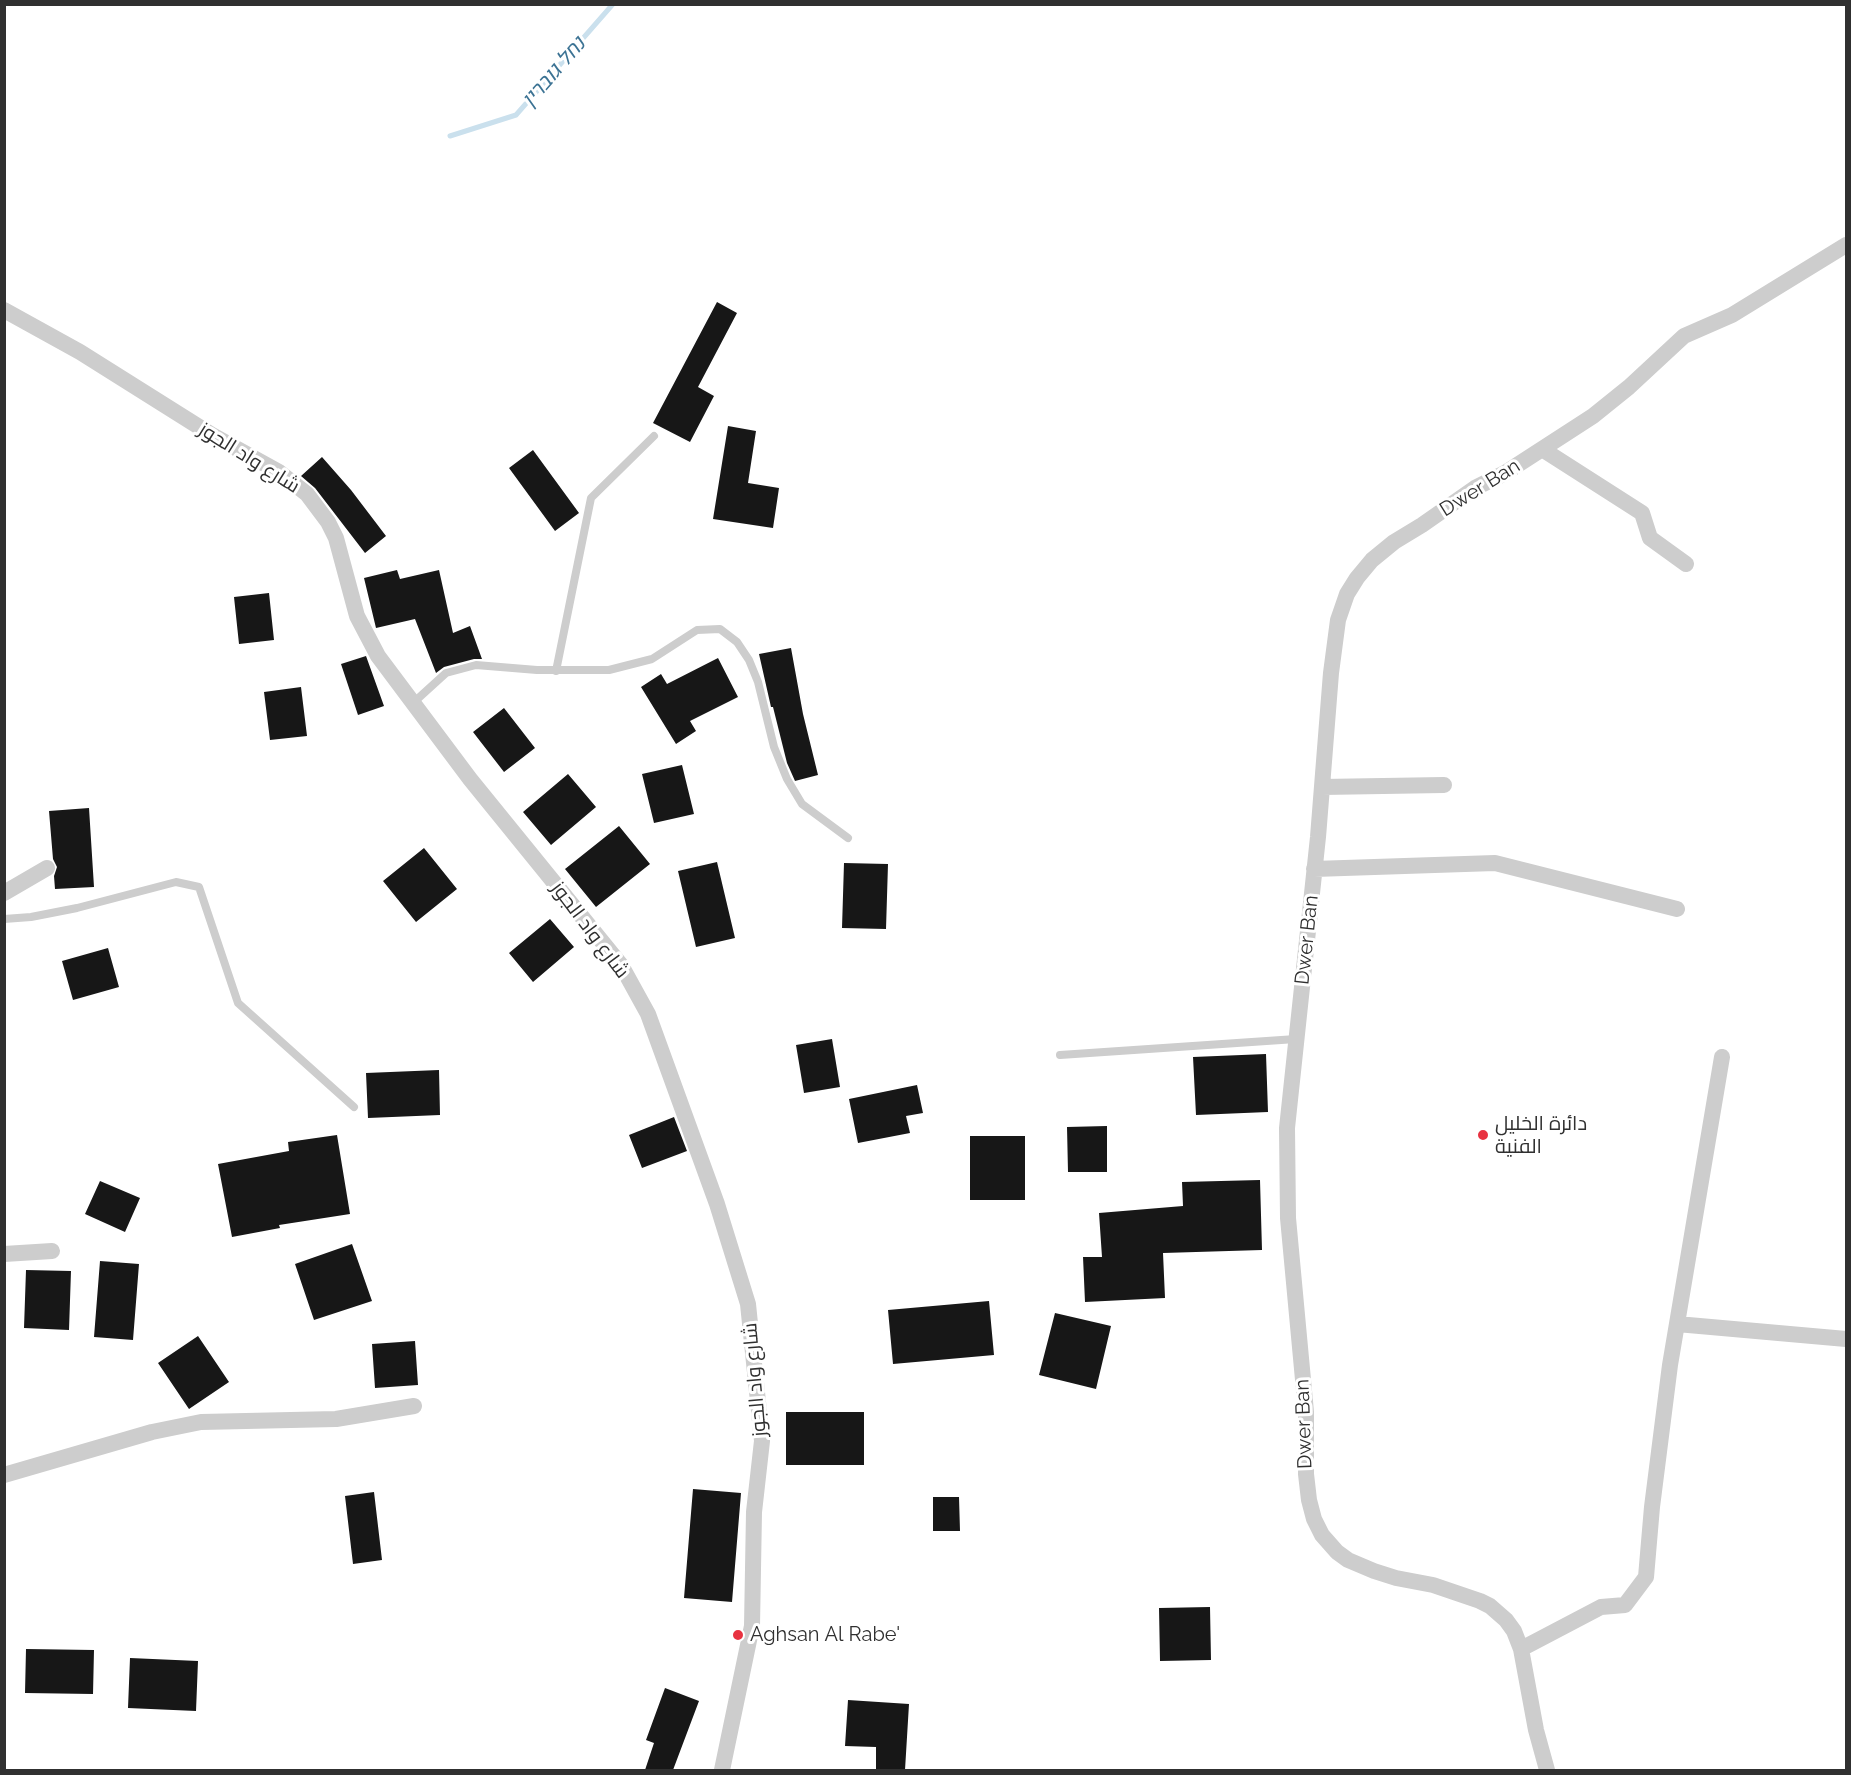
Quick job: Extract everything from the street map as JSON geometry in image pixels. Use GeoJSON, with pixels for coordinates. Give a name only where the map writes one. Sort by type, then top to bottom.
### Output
{"type":"FeatureCollection","features":[{"type":"Feature","properties":{"kind":"street","name":"Dwer Ban"},"geometry":{"type":"LineString","coordinates":[[1547,1770],[1536,1730],[1521,1649],[1514,1631],[1506,1620],[1490,1606],[1453,1591],[1396,1578],[1358,1565],[1337,1552],[1329,1543],[1314,1519],[1309,1500],[1306,1474],[1305,1401],[1287,1203],[1287,1128],[1336,629],[1347,594],[1357,578],[1372,560],[1394,542],[1475,488],[1505,473],[1582,425],[1608,405],[1684,336],[1732,315],[1846,245]]}},
{"type":"Feature","properties":{"kind":"street","name":"شارع واد الجوز"},"geometry":{"type":"LineString","coordinates":[[4,310],[80,352],[212,435],[279,472],[307,494],[328,522],[336,538],[350,595],[378,656],[470,778],[621,965],[648,1014],[717,1204],[748,1304],[762,1441],[754,1512],[752,1626],[722,1770]]}},
{"type":"Feature","properties":{"kind":"street"},"geometry":{"type":"LineString","coordinates":[[1542,449],[1642,513],[1650,538],[1686,564]]}},
{"type":"Feature","properties":{"kind":"street"},"geometry":{"type":"LineString","coordinates":[[1322,787],[1444,785]]}},
{"type":"Feature","properties":{"kind":"street"},"geometry":{"type":"LineString","coordinates":[[1314,869],[1495,863],[1677,909]]}},
{"type":"Feature","properties":{"kind":"street"},"geometry":{"type":"LineString","coordinates":[[4,893],[47,868]]}},
{"type":"Feature","properties":{"kind":"street"},"geometry":{"type":"LineString","coordinates":[[1521,1649],[1600,1607],[1625,1605],[1646,1577],[1655,1483],[1677,1324],[1722,1057]]}},
{"type":"Feature","properties":{"kind":"street"},"geometry":{"type":"LineString","coordinates":[[4,1254],[52,1251]]}},
{"type":"Feature","properties":{"kind":"street"},"geometry":{"type":"LineString","coordinates":[[1677,1324],[1846,1339]]}},
{"type":"Feature","properties":{"kind":"street"},"geometry":{"type":"LineString","coordinates":[[4,1475],[152,1432],[201,1422],[336,1419],[414,1406]]}},
{"type":"Feature","properties":{"kind":"lane"},"geometry":{"type":"LineString","coordinates":[[556,671],[591,498],[654,436]]}},
{"type":"Feature","properties":{"kind":"lane"},"geometry":{"type":"LineString","coordinates":[[412,703],[446,673],[476,665],[556,671],[609,670],[652,660],[697,630],[720,629],[736,642],[749,660],[758,682],[774,747],[787,778],[802,804],[848,838]]}},
{"type":"Feature","properties":{"kind":"lane"},"geometry":{"type":"LineString","coordinates":[[4,920],[77,908],[176,882],[199,887],[238,1003],[354,1107]]}},
{"type":"Feature","properties":{"kind":"lane"},"geometry":{"type":"LineString","coordinates":[[1060,1055],[1296,1039]]}},
{"type":"Feature","properties":{"kind":"building"},"geometry":{"type":"Polygon","coordinates":[[[717,302],[737,313],[698,387],[714,396],[690,442],[653,423],[717,302]]]}},
{"type":"Feature","properties":{"kind":"building"},"geometry":{"type":"Polygon","coordinates":[[[728,426],[756,431],[748,483],[779,488],[773,528],[713,519],[728,426]]]}},
{"type":"Feature","properties":{"kind":"building"},"geometry":{"type":"Polygon","coordinates":[[[533,450],[579,513],[555,531],[509,468],[533,450]]]}},
{"type":"Feature","properties":{"kind":"building"},"geometry":{"type":"Polygon","coordinates":[[[322,457],[386,536],[365,553],[315,488],[301,476],[322,457]]]}},
{"type":"Feature","properties":{"kind":"building"},"geometry":{"type":"Polygon","coordinates":[[[397,570],[400,579],[439,570],[453,633],[470,626],[482,659],[444,667],[436,673],[415,619],[376,628],[364,578],[397,570]]]}},
{"type":"Feature","properties":{"kind":"building"},"geometry":{"type":"Polygon","coordinates":[[[269,593],[274,640],[239,644],[234,597],[269,593]]]}},
{"type":"Feature","properties":{"kind":"building"},"geometry":{"type":"Polygon","coordinates":[[[791,648],[803,714],[818,775],[795,781],[787,763],[773,707],[771,707],[759,654],[791,648]]]}},
{"type":"Feature","properties":{"kind":"building"},"geometry":{"type":"Polygon","coordinates":[[[366,656],[384,706],[358,715],[341,664],[366,656]]]}},
{"type":"Feature","properties":{"kind":"building"},"geometry":{"type":"Polygon","coordinates":[[[718,658],[738,697],[690,721],[696,731],[676,744],[641,687],[661,674],[667,684],[718,658]]]}},
{"type":"Feature","properties":{"kind":"building"},"geometry":{"type":"Polygon","coordinates":[[[301,687],[307,736],[270,740],[264,692],[301,687]]]}},
{"type":"Feature","properties":{"kind":"building"},"geometry":{"type":"Polygon","coordinates":[[[504,708],[535,748],[504,772],[473,732],[504,708]]]}},
{"type":"Feature","properties":{"kind":"building"},"geometry":{"type":"Polygon","coordinates":[[[682,765],[694,814],[654,823],[642,774],[682,765]]]}},
{"type":"Feature","properties":{"kind":"building"},"geometry":{"type":"Polygon","coordinates":[[[568,774],[596,807],[551,845],[523,812],[568,774]]]}},
{"type":"Feature","properties":{"kind":"building"},"geometry":{"type":"Polygon","coordinates":[[[89,808],[94,887],[55,889],[54,876],[57,867],[53,859],[49,811],[89,808]]]}},
{"type":"Feature","properties":{"kind":"building"},"geometry":{"type":"Polygon","coordinates":[[[619,826],[650,864],[596,907],[565,869],[619,826]]]}},
{"type":"Feature","properties":{"kind":"building"},"geometry":{"type":"Polygon","coordinates":[[[424,848],[457,889],[416,922],[383,881],[424,848]]]}},
{"type":"Feature","properties":{"kind":"building"},"geometry":{"type":"Polygon","coordinates":[[[717,862],[735,938],[696,947],[678,871],[717,862]]]}},
{"type":"Feature","properties":{"kind":"building"},"geometry":{"type":"Polygon","coordinates":[[[844,863],[888,864],[886,929],[842,928],[844,863]]]}},
{"type":"Feature","properties":{"kind":"building"},"geometry":{"type":"Polygon","coordinates":[[[550,919],[574,947],[533,982],[509,953],[550,919]]]}},
{"type":"Feature","properties":{"kind":"building"},"geometry":{"type":"Polygon","coordinates":[[[108,948],[119,987],[73,1000],[62,961],[108,948]]]}},
{"type":"Feature","properties":{"kind":"building"},"geometry":{"type":"Polygon","coordinates":[[[832,1039],[840,1087],[804,1093],[796,1045],[832,1039]]]}},
{"type":"Feature","properties":{"kind":"building"},"geometry":{"type":"Polygon","coordinates":[[[1266,1054],[1268,1112],[1196,1115],[1193,1057],[1266,1054]]]}},
{"type":"Feature","properties":{"kind":"building"},"geometry":{"type":"Polygon","coordinates":[[[439,1070],[440,1115],[368,1118],[366,1073],[439,1070]]]}},
{"type":"Feature","properties":{"kind":"building"},"geometry":{"type":"Polygon","coordinates":[[[917,1085],[923,1113],[906,1116],[910,1133],[858,1143],[849,1099],[917,1085]]]}},
{"type":"Feature","properties":{"kind":"building"},"geometry":{"type":"Polygon","coordinates":[[[674,1117],[687,1151],[642,1168],[629,1135],[674,1117]]]}},
{"type":"Feature","properties":{"kind":"building"},"geometry":{"type":"Polygon","coordinates":[[[1107,1126],[1107,1172],[1068,1172],[1067,1127],[1107,1126]]]}},
{"type":"Feature","properties":{"kind":"building"},"geometry":{"type":"Polygon","coordinates":[[[337,1135],[350,1214],[279,1225],[280,1228],[232,1237],[218,1164],[289,1151],[288,1142],[337,1135]]]}},
{"type":"Feature","properties":{"kind":"building"},"geometry":{"type":"Polygon","coordinates":[[[970,1136],[1025,1136],[1025,1200],[970,1200],[970,1136]]]}},
{"type":"Feature","properties":{"kind":"building"},"geometry":{"type":"Polygon","coordinates":[[[1260,1180],[1262,1250],[1163,1253],[1165,1298],[1085,1302],[1083,1257],[1102,1257],[1099,1213],[1183,1206],[1182,1182],[1260,1180]]]}},
{"type":"Feature","properties":{"kind":"building"},"geometry":{"type":"Polygon","coordinates":[[[100,1181],[140,1198],[125,1232],[85,1214],[100,1181]]]}},
{"type":"Feature","properties":{"kind":"building"},"geometry":{"type":"Polygon","coordinates":[[[352,1244],[372,1301],[314,1320],[295,1264],[352,1244]]]}},
{"type":"Feature","properties":{"kind":"building"},"geometry":{"type":"Polygon","coordinates":[[[100,1261],[139,1264],[133,1340],[94,1337],[100,1261]]]}},
{"type":"Feature","properties":{"kind":"building"},"geometry":{"type":"Polygon","coordinates":[[[26,1270],[71,1271],[69,1330],[24,1328],[26,1270]]]}},
{"type":"Feature","properties":{"kind":"building"},"geometry":{"type":"Polygon","coordinates":[[[989,1301],[994,1355],[893,1364],[888,1310],[989,1301]]]}},
{"type":"Feature","properties":{"kind":"building"},"geometry":{"type":"Polygon","coordinates":[[[1055,1313],[1111,1326],[1096,1389],[1039,1375],[1055,1313]]]}},
{"type":"Feature","properties":{"kind":"building"},"geometry":{"type":"Polygon","coordinates":[[[198,1336],[229,1382],[189,1409],[158,1363],[198,1336]]]}},
{"type":"Feature","properties":{"kind":"building"},"geometry":{"type":"Polygon","coordinates":[[[415,1341],[418,1385],[375,1388],[372,1344],[415,1341]]]}},
{"type":"Feature","properties":{"kind":"building"},"geometry":{"type":"Polygon","coordinates":[[[786,1412],[864,1412],[864,1465],[786,1465],[786,1412]]]}},
{"type":"Feature","properties":{"kind":"building"},"geometry":{"type":"Polygon","coordinates":[[[693,1489],[741,1493],[732,1602],[684,1598],[693,1489]]]}},
{"type":"Feature","properties":{"kind":"building"},"geometry":{"type":"Polygon","coordinates":[[[374,1492],[382,1560],[353,1564],[345,1496],[374,1492]]]}},
{"type":"Feature","properties":{"kind":"building"},"geometry":{"type":"Polygon","coordinates":[[[933,1497],[959,1497],[960,1531],[933,1531],[933,1497]]]}},
{"type":"Feature","properties":{"kind":"building"},"geometry":{"type":"Polygon","coordinates":[[[1210,1607],[1211,1660],[1160,1661],[1159,1608],[1210,1607]]]}},
{"type":"Feature","properties":{"kind":"building"},"geometry":{"type":"Polygon","coordinates":[[[26,1649],[94,1650],[93,1694],[25,1693],[26,1649]]]}},
{"type":"Feature","properties":{"kind":"building"},"geometry":{"type":"Polygon","coordinates":[[[130,1658],[198,1661],[196,1711],[128,1708],[130,1658]]]}},
{"type":"Feature","properties":{"kind":"building"},"geometry":{"type":"Polygon","coordinates":[[[665,1688],[699,1701],[673,1770],[645,1770],[654,1743],[646,1740],[665,1688]]]}},
{"type":"Feature","properties":{"kind":"building"},"geometry":{"type":"Polygon","coordinates":[[[848,1700],[909,1704],[905,1770],[876,1770],[876,1747],[845,1746],[848,1700]]]}},
{"type":"Feature","properties":{"kind":"waterway","name":"נחל גוברין"},"geometry":{"type":"LineString","coordinates":[[450,136],[516,115],[613,4]]}},
{"type":"Feature","properties":{"kind":"place","name":"دائرة الخليل الفنية"},"geometry":{"type":"Point","coordinates":[1483,1135]}},
{"type":"Feature","properties":{"kind":"place","name":"Aghsan Al Rabe'"},"geometry":{"type":"Point","coordinates":[738,1635]}}]}
